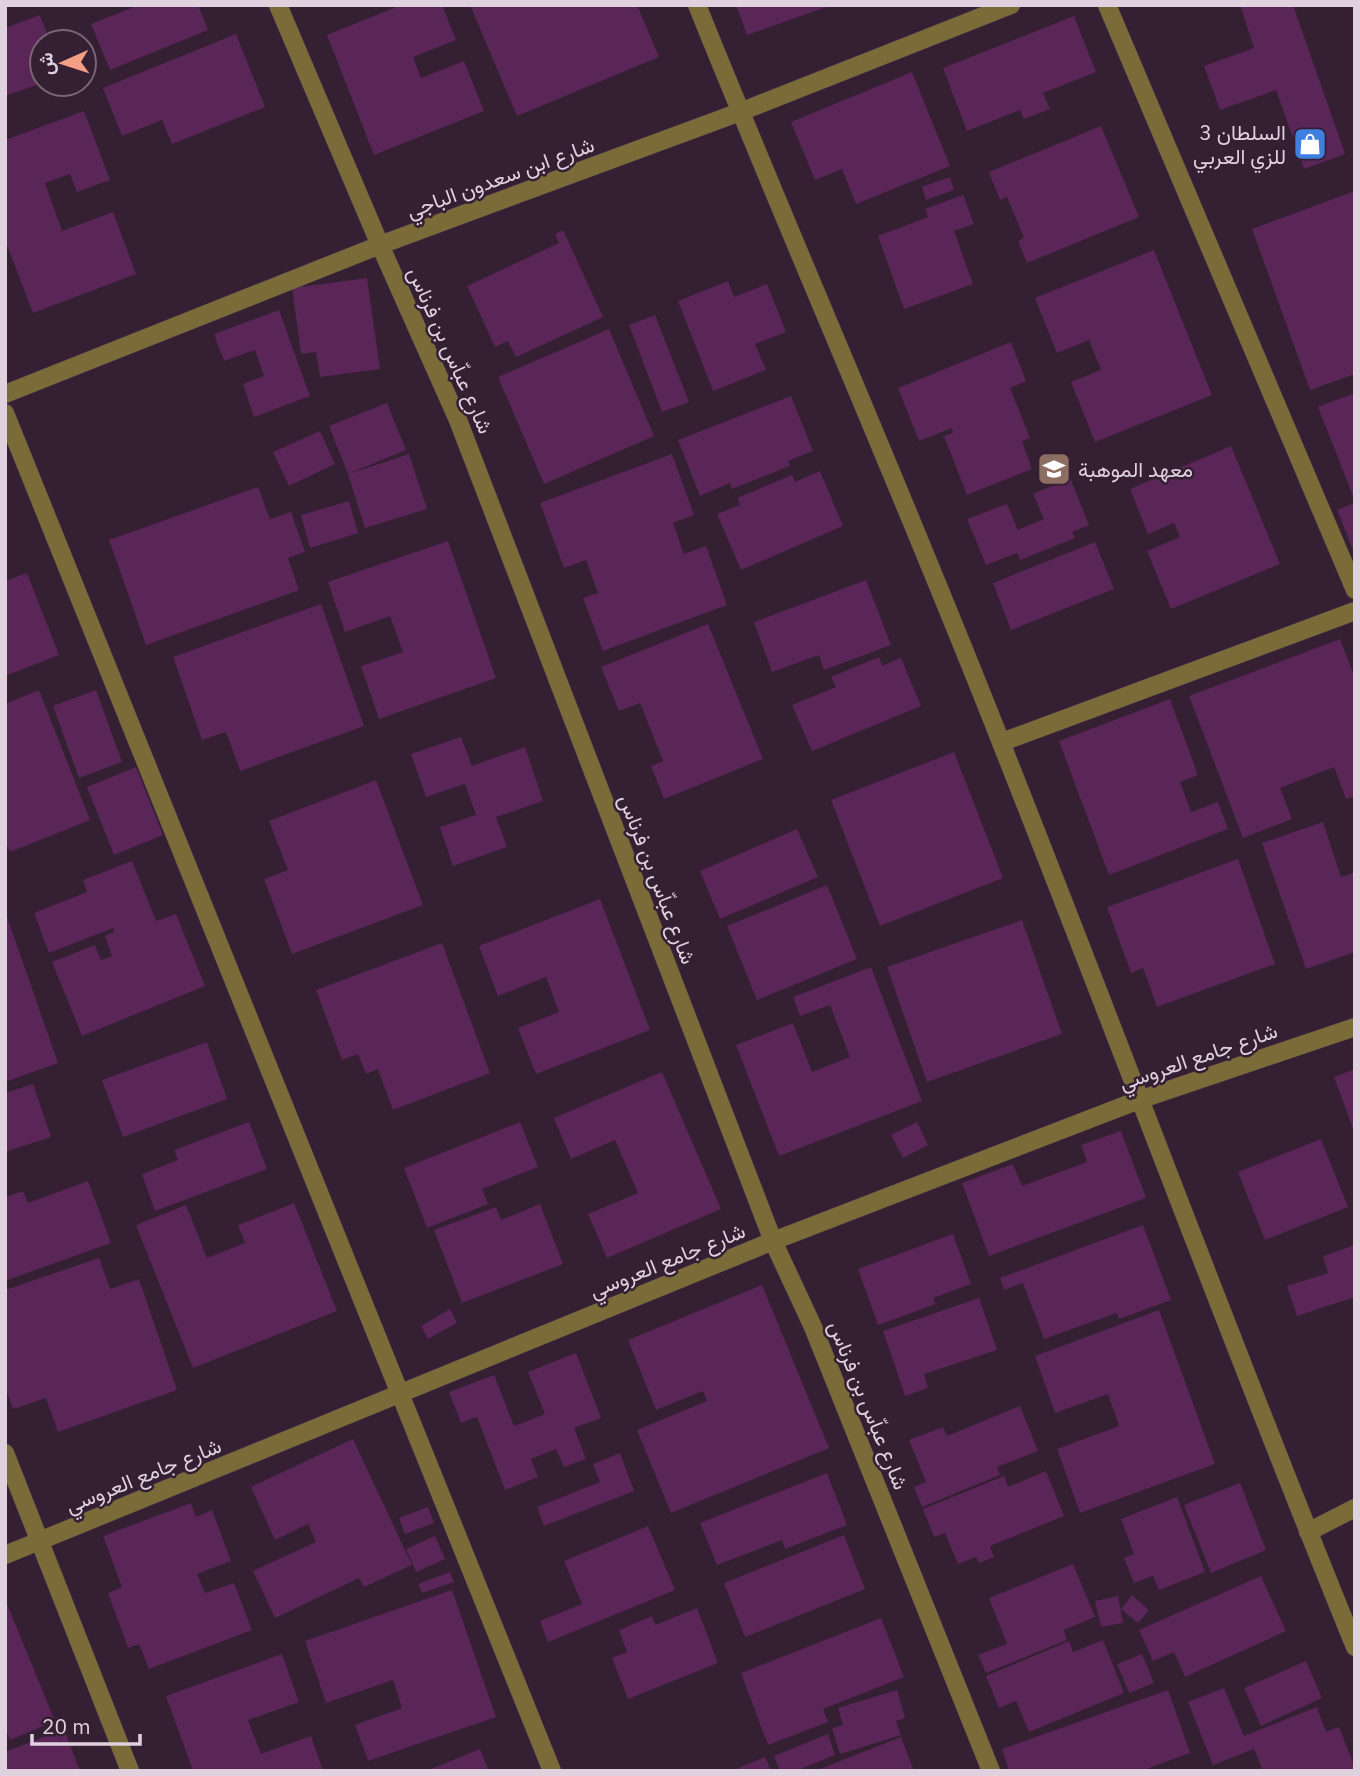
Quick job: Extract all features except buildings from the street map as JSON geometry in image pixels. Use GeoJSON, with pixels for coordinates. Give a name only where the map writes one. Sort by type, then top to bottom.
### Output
{"type":"FeatureCollection","features":[{"type":"Feature","properties":{"kind":"street","name":"شارع عباّس بن فرناس"},"geometry":{"type":"LineString","coordinates":[[278,5],[380,246],[458,420],[773,1241],[813,1326],[991,1771]]}},
{"type":"Feature","properties":{"kind":"street"},"geometry":{"type":"LineString","coordinates":[[697,5],[1002,742],[1139,1100],[1355,1647]]}},
{"type":"Feature","properties":{"kind":"street","name":"شارع ابن سعدون الباجي"},"geometry":{"type":"LineString","coordinates":[[5,394],[380,246],[740,112],[1011,5]]}},
{"type":"Feature","properties":{"kind":"street"},"geometry":{"type":"LineString","coordinates":[[1107,5],[1355,590]]}},
{"type":"Feature","properties":{"kind":"street"},"geometry":{"type":"LineString","coordinates":[[5,413],[552,1771]]}},
{"type":"Feature","properties":{"kind":"street"},"geometry":{"type":"LineString","coordinates":[[1002,742],[1355,611]]}},
{"type":"Feature","properties":{"kind":"street","name":"شارع جامع العروسي"},"geometry":{"type":"LineString","coordinates":[[5,1555],[773,1241],[1139,1100],[1355,1027]]}},
{"type":"Feature","properties":{"kind":"street"},"geometry":{"type":"LineString","coordinates":[[5,1453],[130,1771]]}},
{"type":"Feature","properties":{"kind":"street"},"geometry":{"type":"LineString","coordinates":[[1308,1532],[1355,1508]]}},
{"type":"Feature","properties":{"kind":"place","name":"السلطان 3 للزي العربي"},"geometry":{"type":"Point","coordinates":[1310,144]}},
{"type":"Feature","properties":{"kind":"place","name":"معهد الموهبة"},"geometry":{"type":"Point","coordinates":[1054,469]}}]}
